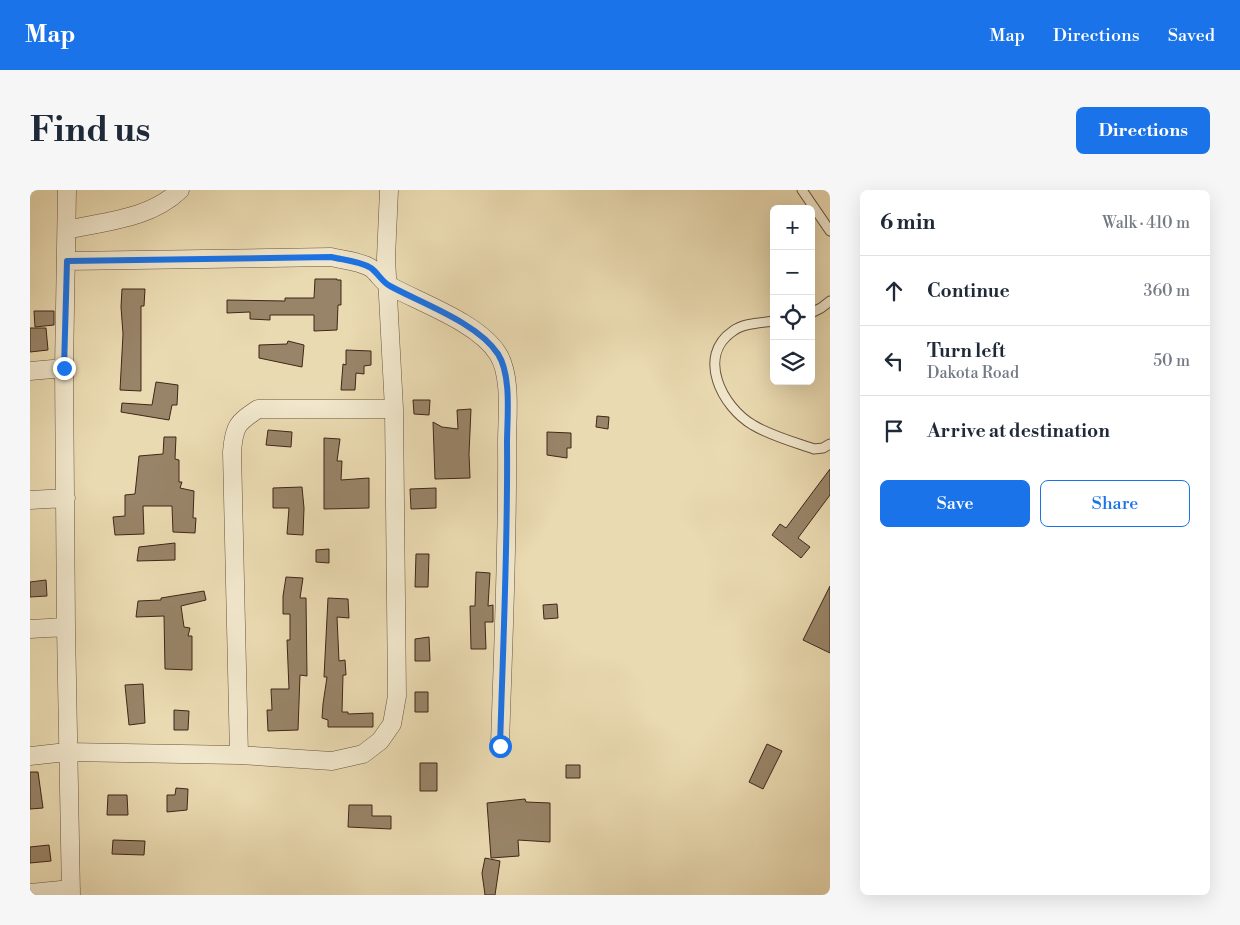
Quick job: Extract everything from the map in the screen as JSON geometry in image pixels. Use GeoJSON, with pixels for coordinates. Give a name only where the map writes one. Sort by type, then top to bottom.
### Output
{"type":"FeatureCollection","features":[{"type":"Feature","properties":{"kind":"street"},"geometry":{"type":"LineString","coordinates":[[30,893],[71,892],[67,752],[64,368],[68,230],[67,190]]}},
{"type":"Feature","properties":{"kind":"street"},"geometry":{"type":"LineString","coordinates":[[68,230],[145,212],[165,202],[180,190]]}},
{"type":"Feature","properties":{"kind":"street"},"geometry":{"type":"LineString","coordinates":[[30,756],[67,752],[239,755],[332,761],[363,754],[380,741],[392,724],[397,696],[394,409],[386,258],[389,190]]}},
{"type":"Feature","properties":{"kind":"street"},"geometry":{"type":"LineString","coordinates":[[67,261],[331,257],[370,268],[388,285],[419,299],[468,327],[489,343],[498,353],[505,375],[508,490],[500,746]]}},
{"type":"Feature","properties":{"kind":"street"},"geometry":{"type":"LineString","coordinates":[[30,371],[64,368]]}},
{"type":"Feature","properties":{"kind":"street"},"geometry":{"type":"LineString","coordinates":[[239,755],[233,435],[241,420],[258,408],[394,409]]}},
{"type":"Feature","properties":{"kind":"street"},"geometry":{"type":"LineString","coordinates":[[30,500],[66,498]]}},
{"type":"Feature","properties":{"kind":"street"},"geometry":{"type":"LineString","coordinates":[[30,629],[66,627]]}},
{"type":"Feature","properties":{"kind":"lane"},"geometry":{"type":"LineString","coordinates":[[802,190],[830,231]]}},
{"type":"Feature","properties":{"kind":"lane"},"geometry":{"type":"LineString","coordinates":[[815,311],[830,301]]}},
{"type":"Feature","properties":{"kind":"lane"},"geometry":{"type":"LineString","coordinates":[[770,322],[739,328],[725,338],[717,352],[715,361],[716,380],[719,388],[734,409],[752,425],[814,449],[823,448],[830,444]]}},
{"type":"Feature","properties":{"kind":"building"},"geometry":{"type":"Polygon","coordinates":[[[315,279],[341,280],[341,305],[338,305],[337,330],[314,331],[314,315],[270,315],[270,320],[250,319],[250,312],[227,313],[227,300],[285,301],[285,298],[314,298],[315,279]]]}},
{"type":"Feature","properties":{"kind":"building"},"geometry":{"type":"Polygon","coordinates":[[[122,289],[145,289],[144,306],[141,306],[141,391],[120,390],[123,334],[122,289]]]}},
{"type":"Feature","properties":{"kind":"building"},"geometry":{"type":"Polygon","coordinates":[[[34,311],[54,311],[54,325],[35,327],[34,311]]]}},
{"type":"Feature","properties":{"kind":"building"},"geometry":{"type":"Polygon","coordinates":[[[30,328],[46,328],[48,350],[30,352],[30,328]]]}},
{"type":"Feature","properties":{"kind":"building"},"geometry":{"type":"Polygon","coordinates":[[[288,341],[304,345],[302,367],[259,358],[259,345],[287,344],[288,341]]]}},
{"type":"Feature","properties":{"kind":"building"},"geometry":{"type":"Polygon","coordinates":[[[346,350],[371,351],[371,365],[364,366],[364,374],[356,373],[355,390],[341,390],[343,364],[346,365],[346,350]]]}},
{"type":"Feature","properties":{"kind":"building"},"geometry":{"type":"Polygon","coordinates":[[[156,382],[178,385],[177,405],[172,405],[169,420],[121,412],[122,403],[152,405],[156,382]]]}},
{"type":"Feature","properties":{"kind":"building"},"geometry":{"type":"Polygon","coordinates":[[[413,400],[430,400],[429,415],[414,414],[413,400]]]}},
{"type":"Feature","properties":{"kind":"building"},"geometry":{"type":"Polygon","coordinates":[[[471,409],[470,478],[435,479],[433,422],[442,427],[458,429],[457,410],[471,409]]]}},
{"type":"Feature","properties":{"kind":"building"},"geometry":{"type":"Polygon","coordinates":[[[597,416],[609,417],[608,429],[596,427],[597,416]]]}},
{"type":"Feature","properties":{"kind":"building"},"geometry":{"type":"Polygon","coordinates":[[[268,430],[292,432],[291,447],[266,445],[268,430]]]}},
{"type":"Feature","properties":{"kind":"building"},"geometry":{"type":"Polygon","coordinates":[[[547,432],[571,433],[571,448],[567,448],[567,458],[547,455],[547,432]]]}},
{"type":"Feature","properties":{"kind":"building"},"geometry":{"type":"Polygon","coordinates":[[[164,437],[176,437],[175,459],[179,460],[179,482],[182,482],[180,488],[194,491],[193,518],[196,518],[195,533],[173,532],[172,506],[143,506],[144,534],[115,535],[113,517],[125,516],[125,495],[135,494],[139,456],[163,454],[164,437]]]}},
{"type":"Feature","properties":{"kind":"building"},"geometry":{"type":"Polygon","coordinates":[[[324,438],[340,439],[337,461],[342,461],[341,480],[369,478],[369,508],[324,509],[324,438]]]}},
{"type":"Feature","properties":{"kind":"building"},"geometry":{"type":"Polygon","coordinates":[[[830,469],[830,495],[798,538],[810,547],[801,558],[772,535],[780,524],[786,528],[830,469]]]}},
{"type":"Feature","properties":{"kind":"building"},"geometry":{"type":"Polygon","coordinates":[[[302,487],[304,508],[303,535],[287,534],[289,508],[273,508],[273,488],[302,487]]]}},
{"type":"Feature","properties":{"kind":"building"},"geometry":{"type":"Polygon","coordinates":[[[436,488],[436,508],[411,509],[410,489],[436,488]]]}},
{"type":"Feature","properties":{"kind":"building"},"geometry":{"type":"Polygon","coordinates":[[[175,543],[175,560],[137,561],[139,547],[175,543]]]}},
{"type":"Feature","properties":{"kind":"building"},"geometry":{"type":"Polygon","coordinates":[[[329,549],[329,563],[316,562],[316,550],[329,549]]]}},
{"type":"Feature","properties":{"kind":"building"},"geometry":{"type":"Polygon","coordinates":[[[416,554],[429,554],[428,587],[415,587],[416,554]]]}},
{"type":"Feature","properties":{"kind":"building"},"geometry":{"type":"Polygon","coordinates":[[[476,572],[490,573],[488,606],[493,605],[493,622],[485,622],[486,649],[471,649],[470,606],[475,606],[476,572]]]}},
{"type":"Feature","properties":{"kind":"building"},"geometry":{"type":"Polygon","coordinates":[[[286,577],[303,578],[300,598],[306,598],[307,676],[300,675],[298,730],[268,731],[267,710],[272,710],[271,689],[289,689],[287,640],[290,640],[290,614],[283,614],[286,577]]]}},
{"type":"Feature","properties":{"kind":"building"},"geometry":{"type":"Polygon","coordinates":[[[46,580],[47,596],[30,597],[30,582],[46,580]]]}},
{"type":"Feature","properties":{"kind":"building"},"geometry":{"type":"Polygon","coordinates":[[[830,586],[830,653],[803,640],[830,586]]]}},
{"type":"Feature","properties":{"kind":"building"},"geometry":{"type":"Polygon","coordinates":[[[204,591],[206,600],[181,606],[184,627],[190,628],[188,636],[192,636],[192,670],[165,669],[164,616],[136,617],[138,601],[161,600],[161,598],[204,591]]]}},
{"type":"Feature","properties":{"kind":"building"},"geometry":{"type":"Polygon","coordinates":[[[328,598],[348,599],[349,618],[337,617],[339,661],[345,660],[346,675],[343,675],[342,712],[348,712],[348,714],[373,713],[373,727],[328,727],[328,720],[322,718],[327,677],[324,677],[328,598]]]}},
{"type":"Feature","properties":{"kind":"building"},"geometry":{"type":"Polygon","coordinates":[[[557,604],[558,618],[544,619],[543,605],[557,604]]]}},
{"type":"Feature","properties":{"kind":"building"},"geometry":{"type":"Polygon","coordinates":[[[429,637],[430,661],[415,661],[415,639],[429,637]]]}},
{"type":"Feature","properties":{"kind":"building"},"geometry":{"type":"Polygon","coordinates":[[[143,684],[145,723],[129,725],[125,685],[143,684]]]}},
{"type":"Feature","properties":{"kind":"building"},"geometry":{"type":"Polygon","coordinates":[[[415,692],[428,692],[428,712],[415,712],[415,692]]]}},
{"type":"Feature","properties":{"kind":"building"},"geometry":{"type":"Polygon","coordinates":[[[174,710],[189,711],[188,730],[174,730],[174,710]]]}},
{"type":"Feature","properties":{"kind":"building"},"geometry":{"type":"Polygon","coordinates":[[[767,744],[782,751],[763,789],[749,782],[767,744]]]}},
{"type":"Feature","properties":{"kind":"building"},"geometry":{"type":"Polygon","coordinates":[[[420,763],[437,763],[437,791],[420,791],[420,763]]]}},
{"type":"Feature","properties":{"kind":"building"},"geometry":{"type":"Polygon","coordinates":[[[566,765],[580,765],[580,778],[566,778],[566,765]]]}},
{"type":"Feature","properties":{"kind":"building"},"geometry":{"type":"Polygon","coordinates":[[[30,772],[38,772],[43,808],[30,809],[30,772]]]}},
{"type":"Feature","properties":{"kind":"building"},"geometry":{"type":"Polygon","coordinates":[[[176,788],[188,789],[187,810],[167,812],[167,795],[175,795],[176,788]]]}},
{"type":"Feature","properties":{"kind":"building"},"geometry":{"type":"Polygon","coordinates":[[[108,795],[127,795],[128,815],[107,815],[108,795]]]}},
{"type":"Feature","properties":{"kind":"building"},"geometry":{"type":"Polygon","coordinates":[[[525,799],[526,802],[550,803],[550,842],[518,840],[519,856],[491,858],[487,803],[525,799]]]}},
{"type":"Feature","properties":{"kind":"building"},"geometry":{"type":"Polygon","coordinates":[[[349,805],[372,805],[372,816],[391,816],[391,829],[348,827],[349,805]]]}},
{"type":"Feature","properties":{"kind":"building"},"geometry":{"type":"Polygon","coordinates":[[[113,840],[145,841],[144,855],[112,854],[113,840]]]}},
{"type":"Feature","properties":{"kind":"building"},"geometry":{"type":"Polygon","coordinates":[[[49,845],[51,861],[30,863],[30,847],[49,845]]]}},
{"type":"Feature","properties":{"kind":"building"},"geometry":{"type":"Polygon","coordinates":[[[485,858],[500,861],[495,895],[485,895],[482,873],[485,858]]]}},
{"type":"Feature","properties":{"kind":"route"},"geometry":{"type":"LineString","coordinates":[[64,368],[67,261],[331,257],[370,268],[388,285],[444,312],[489,343],[498,353],[502,362],[506,394],[508,490],[500,746]]}}]}
